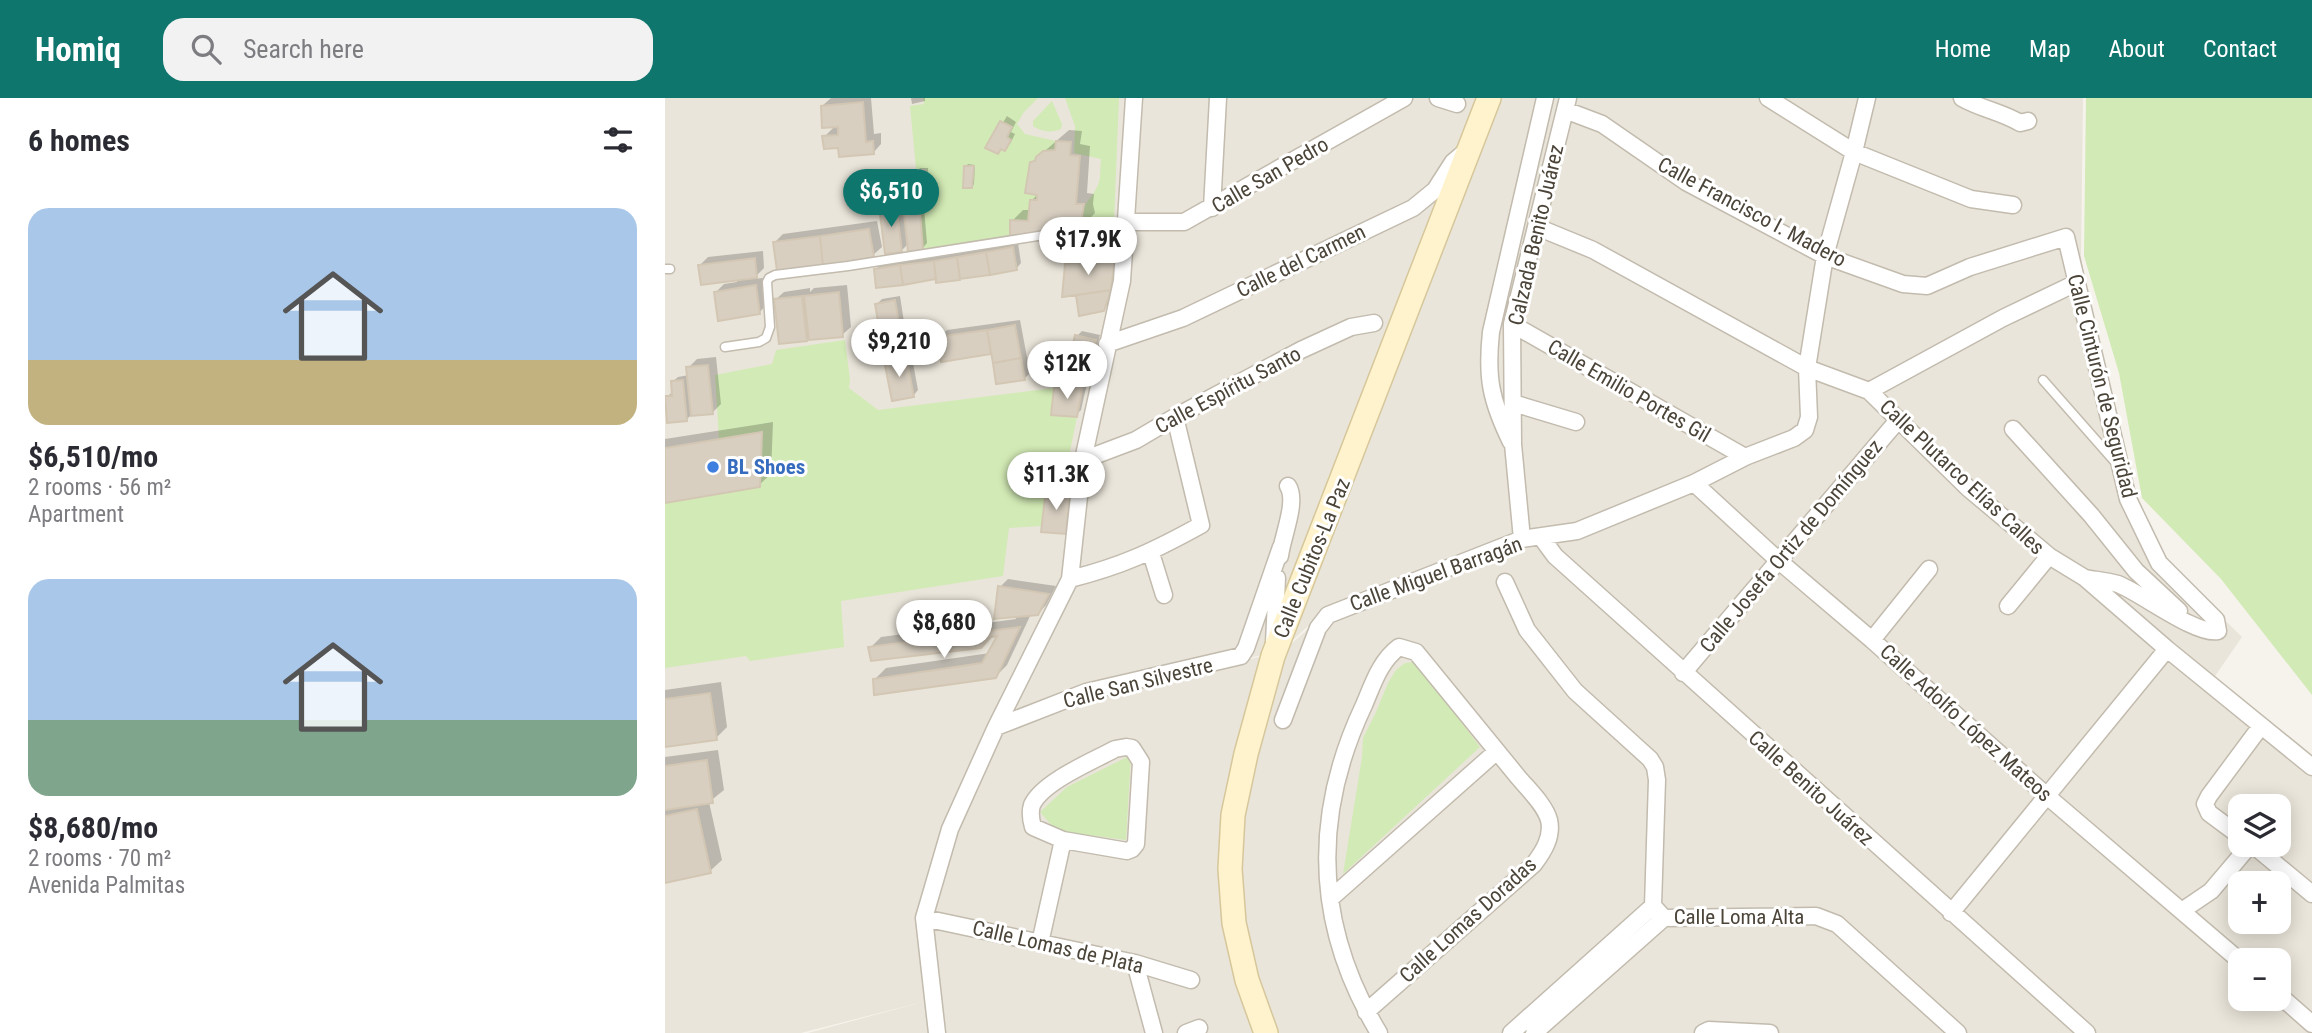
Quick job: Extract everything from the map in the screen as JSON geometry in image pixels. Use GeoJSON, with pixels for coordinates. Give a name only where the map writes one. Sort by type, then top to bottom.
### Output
{"type":"FeatureCollection","features":[{"type":"Feature","properties":{"kind":"main road","name":"Calle Cubitos-La Paz"},"geometry":{"type":"LineString","coordinates":[[1266,1033],[1247,980],[1234,923],[1230,869],[1233,814],[1246,754],[1273,656],[1489,98]]}},
{"type":"Feature","properties":{"kind":"street"},"geometry":{"type":"LineString","coordinates":[[937,1033],[924,918],[950,829],[996,727],[1070,579],[1083,460],[1122,281],[1134,98]]}},
{"type":"Feature","properties":{"kind":"street"},"geometry":{"type":"LineString","coordinates":[[1212,208],[1219,98]]}},
{"type":"Feature","properties":{"kind":"street","name":"Calle San Pedro"},"geometry":{"type":"LineString","coordinates":[[1127,222],[1184,222],[1404,98]]}},
{"type":"Feature","properties":{"kind":"street"},"geometry":{"type":"LineString","coordinates":[[1438,98],[1457,104]]}},
{"type":"Feature","properties":{"kind":"street"},"geometry":{"type":"LineString","coordinates":[[1513,444],[1500,418],[1490,388],[1487,363],[1491,332],[1545,98]]}},
{"type":"Feature","properties":{"kind":"street"},"geometry":{"type":"LineString","coordinates":[[1768,98],[1854,152],[1971,199],[2013,205]]}},
{"type":"Feature","properties":{"kind":"street"},"geometry":{"type":"LineString","coordinates":[[1807,368],[1825,256],[1867,98]]}},
{"type":"Feature","properties":{"kind":"street"},"geometry":{"type":"LineString","coordinates":[[1962,98],[2005,114],[2020,123],[2028,121]]}},
{"type":"Feature","properties":{"kind":"street","name":"Calzada Benito Juárez"},"geometry":{"type":"LineString","coordinates":[[1522,540],[1513,444],[1512,324],[1538,227],[1566,104]]}},
{"type":"Feature","properties":{"kind":"street","name":"Calle Francisco I. Madero"},"geometry":{"type":"LineString","coordinates":[[1566,104],[1602,124],[1686,181],[1825,256],[1903,284],[1927,286],[1970,267],[2066,237]]}},
{"type":"Feature","properties":{"kind":"street","name":"Calle del Carmen"},"geometry":{"type":"LineString","coordinates":[[1107,344],[1183,318],[1413,208],[1435,190],[1453,162],[1472,145]]}},
{"type":"Feature","properties":{"kind":"street","name":"Calle Plutarco Elías Calles"},"geometry":{"type":"LineString","coordinates":[[1538,227],[1593,250],[1807,368],[1869,391],[1968,488],[2049,556],[2085,578],[2312,767]]}},
{"type":"Feature","properties":{"kind":"street","name":"Calle Cinturón de Seguridad"},"geometry":{"type":"LineString","coordinates":[[2066,237],[2128,499],[2159,563],[2217,620],[2218,631],[2212,632],[2197,627]]}},
{"type":"Feature","properties":{"kind":"street"},"geometry":{"type":"LineString","coordinates":[[1869,391],[2003,318],[2075,283]]}},
{"type":"Feature","properties":{"kind":"street","name":"Calle Espíritu Santo"},"geometry":{"type":"LineString","coordinates":[[1083,460],[1136,440],[1301,350],[1351,327],[1374,323]]}},
{"type":"Feature","properties":{"kind":"street","name":"Calle Emilio Portes Gil"},"geometry":{"type":"LineString","coordinates":[[1512,324],[1745,457]]}},
{"type":"Feature","properties":{"kind":"street","name":"Calle Miguel Barragán"},"geometry":{"type":"LineString","coordinates":[[1283,720],[1318,628],[1328,615],[1522,540],[1577,531],[1794,438],[1805,430],[1809,417],[1807,368]]}},
{"type":"Feature","properties":{"kind":"street"},"geometry":{"type":"LineString","coordinates":[[1513,403],[1576,422]]}},
{"type":"Feature","properties":{"kind":"street"},"geometry":{"type":"LineString","coordinates":[[1070,579],[1110,569],[1151,552],[1201,525],[1175,417]]}},
{"type":"Feature","properties":{"kind":"street","name":"Calle Josefa Ortiz de Domínguez"},"geometry":{"type":"LineString","coordinates":[[1683,673],[1899,419]]}},
{"type":"Feature","properties":{"kind":"street"},"geometry":{"type":"LineString","coordinates":[[2013,429],[2091,515],[2136,571],[2197,627]]}},
{"type":"Feature","properties":{"kind":"street","name":"Calle Adolfo López Mateos"},"geometry":{"type":"LineString","coordinates":[[1694,483],[2047,796],[2228,950]]}},
{"type":"Feature","properties":{"kind":"street"},"geometry":{"type":"LineString","coordinates":[[1273,656],[1281,547],[1291,505],[1291,491],[1288,486]]}},
{"type":"Feature","properties":{"kind":"street","name":"Calle Benito Juárez"},"geometry":{"type":"LineString","coordinates":[[1541,537],[1555,556],[1683,673],[2087,1033]]}},
{"type":"Feature","properties":{"kind":"street","name":"Calle San Silvestre"},"geometry":{"type":"LineString","coordinates":[[996,727],[1086,692],[1241,656],[1246,649],[1281,547]]}},
{"type":"Feature","properties":{"kind":"street"},"geometry":{"type":"LineString","coordinates":[[1151,552],[1164,595]]}},
{"type":"Feature","properties":{"kind":"street"},"geometry":{"type":"LineString","coordinates":[[2008,606],[2049,556]]}},
{"type":"Feature","properties":{"kind":"street"},"geometry":{"type":"LineString","coordinates":[[1872,640],[1929,569]]}},
{"type":"Feature","properties":{"kind":"street"},"geometry":{"type":"LineString","coordinates":[[2085,578],[2118,584],[2197,627]]}},
{"type":"Feature","properties":{"kind":"street","name":"Calle Loma Alta"},"geometry":{"type":"LineString","coordinates":[[1505,582],[1527,630],[1574,691],[1650,758],[1655,767],[1658,912],[1816,916],[1837,924],[1958,1033]]}},
{"type":"Feature","properties":{"kind":"street","name":"Calle Lomas Doradas"},"geometry":{"type":"LineString","coordinates":[[1330,899],[1327,838],[1334,789],[1356,721],[1387,656],[1399,647],[1416,652],[1549,819],[1550,834],[1544,851],[1534,864],[1366,1012]]}},
{"type":"Feature","properties":{"kind":"street"},"geometry":{"type":"LineString","coordinates":[[1951,913],[2167,649]]}},
{"type":"Feature","properties":{"kind":"street"},"geometry":{"type":"LineString","coordinates":[[2228,827],[2209,813],[2206,804],[2209,796],[2261,726]]}},
{"type":"Feature","properties":{"kind":"street"},"geometry":{"type":"LineString","coordinates":[[1132,748],[1140,762],[1136,844],[1127,851],[1063,840],[1033,827],[1031,806],[1039,795],[1056,782],[1115,749],[1132,748]]}},
{"type":"Feature","properties":{"kind":"street"},"geometry":{"type":"LineString","coordinates":[[1379,1033],[1366,1012],[1336,939],[1330,899],[1497,751]]}},
{"type":"Feature","properties":{"kind":"street"},"geometry":{"type":"LineString","coordinates":[[1040,943],[1063,840]]}},
{"type":"Feature","properties":{"kind":"street"},"geometry":{"type":"LineString","coordinates":[[2183,910],[2211,891],[2241,857]]}},
{"type":"Feature","properties":{"kind":"street"},"geometry":{"type":"LineString","coordinates":[[2266,857],[2312,894]]}},
{"type":"Feature","properties":{"kind":"street"},"geometry":{"type":"LineString","coordinates":[[1511,1033],[1658,912]]}},
{"type":"Feature","properties":{"kind":"street"},"geometry":{"type":"LineString","coordinates":[[1534,1033],[1658,912]]}},
{"type":"Feature","properties":{"kind":"street","name":"Calle Lomas de Plata"},"geometry":{"type":"LineString","coordinates":[[924,918],[1135,963],[1191,980]]}},
{"type":"Feature","properties":{"kind":"street"},"geometry":{"type":"LineString","coordinates":[[1135,963],[1154,1033]]}},
{"type":"Feature","properties":{"kind":"street"},"geometry":{"type":"LineString","coordinates":[[2291,1006],[2312,1024]]}},
{"type":"Feature","properties":{"kind":"street"},"geometry":{"type":"LineString","coordinates":[[1703,1033],[1709,1030],[1770,1033]]}},
{"type":"Feature","properties":{"kind":"lane"},"geometry":{"type":"LineString","coordinates":[[725,347],[759,342],[767,338],[770,327],[768,282],[769,278],[775,275],[849,266],[1127,222]]}},
{"type":"Feature","properties":{"kind":"lane"},"geometry":{"type":"LineString","coordinates":[[2043,380],[2120,468]]}},
{"type":"Feature","properties":{"kind":"shaded area"},"geometry":{"type":"Polygon","coordinates":[[[665,98],[2083,98],[2081,256],[2086,289],[2064,295],[1869,384],[1821,367],[1810,373],[1807,418],[1799,432],[1576,526],[1537,530],[1467,558],[1537,533],[1551,556],[2091,1033],[808,1033],[930,1000],[801,1033],[665,1033],[665,98]],[[1317,559],[1282,650],[1108,692],[1002,730],[987,740],[947,829],[926,920],[931,1000],[935,999],[929,922],[949,829],[988,741],[1108,693],[1283,651],[1317,621],[1348,607],[1316,619],[1284,648],[1317,559]]]}},
{"type":"Feature","properties":{"kind":"shaded area"},"geometry":{"type":"Polygon","coordinates":[[[2065,297],[2088,305],[2134,499],[2163,559],[2242,637],[2213,679],[2312,760],[2312,1033],[2094,1033],[1540,534],[1576,529],[1807,433],[1812,374],[1868,388],[2065,297]]]}},
{"type":"Feature","properties":{"kind":"green space"},"geometry":{"type":"Polygon","coordinates":[[[923,98],[1038,98],[1017,124],[1025,134],[1056,141],[1055,150],[1043,152],[1035,161],[1030,162],[1025,193],[1037,195],[1037,200],[1030,200],[1028,221],[1011,220],[1010,237],[923,250],[917,181],[927,180],[926,169],[916,169],[910,106],[924,104],[923,98]]]}},
{"type":"Feature","properties":{"kind":"green space"},"geometry":{"type":"Polygon","coordinates":[[[1065,98],[1119,98],[1114,221],[1085,225],[1083,211],[1099,182],[1101,159],[1074,153],[1075,126],[1065,98]]]}},
{"type":"Feature","properties":{"kind":"green space"},"geometry":{"type":"Polygon","coordinates":[[[2086,98],[2312,98],[2312,695],[2221,579],[2142,498],[2119,373],[2084,256],[2086,98]]]}},
{"type":"Feature","properties":{"kind":"green space"},"geometry":{"type":"Polygon","coordinates":[[[1052,101],[1062,124],[1061,129],[1039,130],[1033,126],[1033,121],[1052,101]]]}},
{"type":"Feature","properties":{"kind":"green space"},"geometry":{"type":"Polygon","coordinates":[[[845,340],[849,388],[878,410],[1054,388],[1051,415],[1077,417],[1068,461],[1068,492],[1046,490],[1042,526],[1009,528],[1003,576],[841,601],[844,647],[750,661],[746,656],[665,668],[665,503],[760,487],[762,433],[719,439],[715,375],[772,364],[776,350],[845,340]]]}},
{"type":"Feature","properties":{"kind":"green space"},"geometry":{"type":"Polygon","coordinates":[[[1416,662],[1480,747],[1343,874],[1363,738],[1396,670],[1405,663],[1416,662]]]}},
{"type":"Feature","properties":{"kind":"green space"},"geometry":{"type":"Polygon","coordinates":[[[1131,755],[1126,840],[1074,833],[1061,836],[1040,812],[1067,787],[1131,755]]]}},
{"type":"Feature","properties":{"kind":"building"},"geometry":{"type":"Polygon","coordinates":[[[863,102],[866,142],[873,141],[874,154],[839,157],[838,148],[824,149],[822,136],[838,135],[838,127],[822,128],[821,106],[863,102]]]}},
{"type":"Feature","properties":{"kind":"building"},"geometry":{"type":"Polygon","coordinates":[[[1000,121],[1012,127],[1007,137],[1011,140],[1005,151],[1001,149],[998,154],[985,148],[1000,121]]]}},
{"type":"Feature","properties":{"kind":"building"},"geometry":{"type":"Polygon","coordinates":[[[1056,141],[1071,142],[1070,155],[1080,156],[1076,204],[1084,204],[1082,216],[1085,225],[1010,237],[1010,220],[1028,221],[1030,200],[1037,200],[1037,195],[1025,193],[1030,162],[1035,161],[1043,151],[1055,150],[1056,141]]]}},
{"type":"Feature","properties":{"kind":"building"},"geometry":{"type":"Polygon","coordinates":[[[964,166],[974,166],[972,188],[963,188],[964,166]]]}},
{"type":"Feature","properties":{"kind":"building"},"geometry":{"type":"Polygon","coordinates":[[[919,201],[923,250],[908,252],[903,203],[919,201]]]}},
{"type":"Feature","properties":{"kind":"building"},"geometry":{"type":"Polygon","coordinates":[[[896,204],[902,252],[885,254],[879,206],[896,204]]]}},
{"type":"Feature","properties":{"kind":"building"},"geometry":{"type":"Polygon","coordinates":[[[869,229],[874,257],[823,266],[820,236],[869,229]]]}},
{"type":"Feature","properties":{"kind":"building"},"geometry":{"type":"Polygon","coordinates":[[[820,236],[823,266],[777,271],[773,242],[820,236]]]}},
{"type":"Feature","properties":{"kind":"building"},"geometry":{"type":"Polygon","coordinates":[[[1103,236],[1109,257],[1065,264],[1068,240],[1103,236]]]}},
{"type":"Feature","properties":{"kind":"building"},"geometry":{"type":"Polygon","coordinates":[[[1013,247],[1017,270],[990,275],[986,252],[1013,247]]]}},
{"type":"Feature","properties":{"kind":"building"},"geometry":{"type":"Polygon","coordinates":[[[986,252],[990,275],[960,279],[957,257],[986,252]]]}},
{"type":"Feature","properties":{"kind":"building"},"geometry":{"type":"Polygon","coordinates":[[[1115,256],[1111,290],[1062,297],[1065,264],[1115,256]]]}},
{"type":"Feature","properties":{"kind":"building"},"geometry":{"type":"Polygon","coordinates":[[[957,257],[960,280],[936,283],[934,261],[957,257]]]}},
{"type":"Feature","properties":{"kind":"building"},"geometry":{"type":"Polygon","coordinates":[[[755,258],[757,278],[701,285],[698,265],[755,258]]]}},
{"type":"Feature","properties":{"kind":"building"},"geometry":{"type":"Polygon","coordinates":[[[934,261],[936,279],[903,285],[900,265],[934,261]]]}},
{"type":"Feature","properties":{"kind":"building"},"geometry":{"type":"Polygon","coordinates":[[[900,265],[903,285],[876,288],[874,269],[900,265]]]}},
{"type":"Feature","properties":{"kind":"building"},"geometry":{"type":"Polygon","coordinates":[[[756,285],[760,314],[718,321],[714,292],[756,285]]]}},
{"type":"Feature","properties":{"kind":"building"},"geometry":{"type":"Polygon","coordinates":[[[1111,290],[1104,311],[1079,316],[1076,295],[1111,290]]]}},
{"type":"Feature","properties":{"kind":"building"},"geometry":{"type":"Polygon","coordinates":[[[839,292],[843,337],[809,340],[804,296],[839,292]]]}},
{"type":"Feature","properties":{"kind":"building"},"geometry":{"type":"Polygon","coordinates":[[[802,296],[807,341],[779,344],[774,299],[802,296]]]}},
{"type":"Feature","properties":{"kind":"building"},"geometry":{"type":"Polygon","coordinates":[[[895,300],[900,329],[880,333],[875,304],[895,300]]]}},
{"type":"Feature","properties":{"kind":"building"},"geometry":{"type":"Polygon","coordinates":[[[1015,325],[1021,358],[993,363],[987,330],[1015,325]]]}},
{"type":"Feature","properties":{"kind":"building"},"geometry":{"type":"Polygon","coordinates":[[[987,330],[991,354],[941,362],[937,337],[987,330]]]}},
{"type":"Feature","properties":{"kind":"building"},"geometry":{"type":"Polygon","coordinates":[[[1075,335],[1096,340],[1087,373],[1066,376],[1075,335]]]}},
{"type":"Feature","properties":{"kind":"building"},"geometry":{"type":"Polygon","coordinates":[[[906,356],[914,397],[892,401],[884,360],[906,356]]]}},
{"type":"Feature","properties":{"kind":"building"},"geometry":{"type":"Polygon","coordinates":[[[1021,358],[1025,380],[996,384],[993,363],[1021,358]]]}},
{"type":"Feature","properties":{"kind":"building"},"geometry":{"type":"Polygon","coordinates":[[[708,365],[713,414],[691,416],[686,367],[708,365]]]}},
{"type":"Feature","properties":{"kind":"building"},"geometry":{"type":"Polygon","coordinates":[[[683,380],[687,421],[667,423],[665,396],[672,396],[671,381],[683,380]]]}},
{"type":"Feature","properties":{"kind":"building"},"geometry":{"type":"Polygon","coordinates":[[[1083,383],[1077,417],[1051,415],[1054,388],[1083,383]]]}},
{"type":"Feature","properties":{"kind":"building","name":"BL Shoes"},"geometry":{"type":"Polygon","coordinates":[[[762,432],[760,487],[665,503],[665,448],[762,432]]]}},
{"type":"Feature","properties":{"kind":"building"},"geometry":{"type":"Polygon","coordinates":[[[1046,489],[1070,492],[1066,534],[1041,532],[1046,489]]]}},
{"type":"Feature","properties":{"kind":"building"},"geometry":{"type":"Polygon","coordinates":[[[998,586],[1049,594],[1038,615],[994,619],[998,586]]]}},
{"type":"Feature","properties":{"kind":"building"},"geometry":{"type":"Polygon","coordinates":[[[1020,627],[996,678],[874,695],[873,679],[982,663],[997,636],[991,637],[981,648],[871,661],[868,647],[1020,627]]]}},
{"type":"Feature","properties":{"kind":"building"},"geometry":{"type":"Polygon","coordinates":[[[710,693],[717,740],[665,747],[665,699],[710,693]]]}},
{"type":"Feature","properties":{"kind":"building"},"geometry":{"type":"Polygon","coordinates":[[[707,760],[713,803],[665,810],[665,766],[707,760]]]}},
{"type":"Feature","properties":{"kind":"building"},"geometry":{"type":"Polygon","coordinates":[[[697,809],[711,873],[665,883],[665,816],[697,809]]]}},
{"type":"Feature","properties":{"kind":"place","name":"BL Shoes"},"geometry":{"type":"Point","coordinates":[713,467]}}]}
